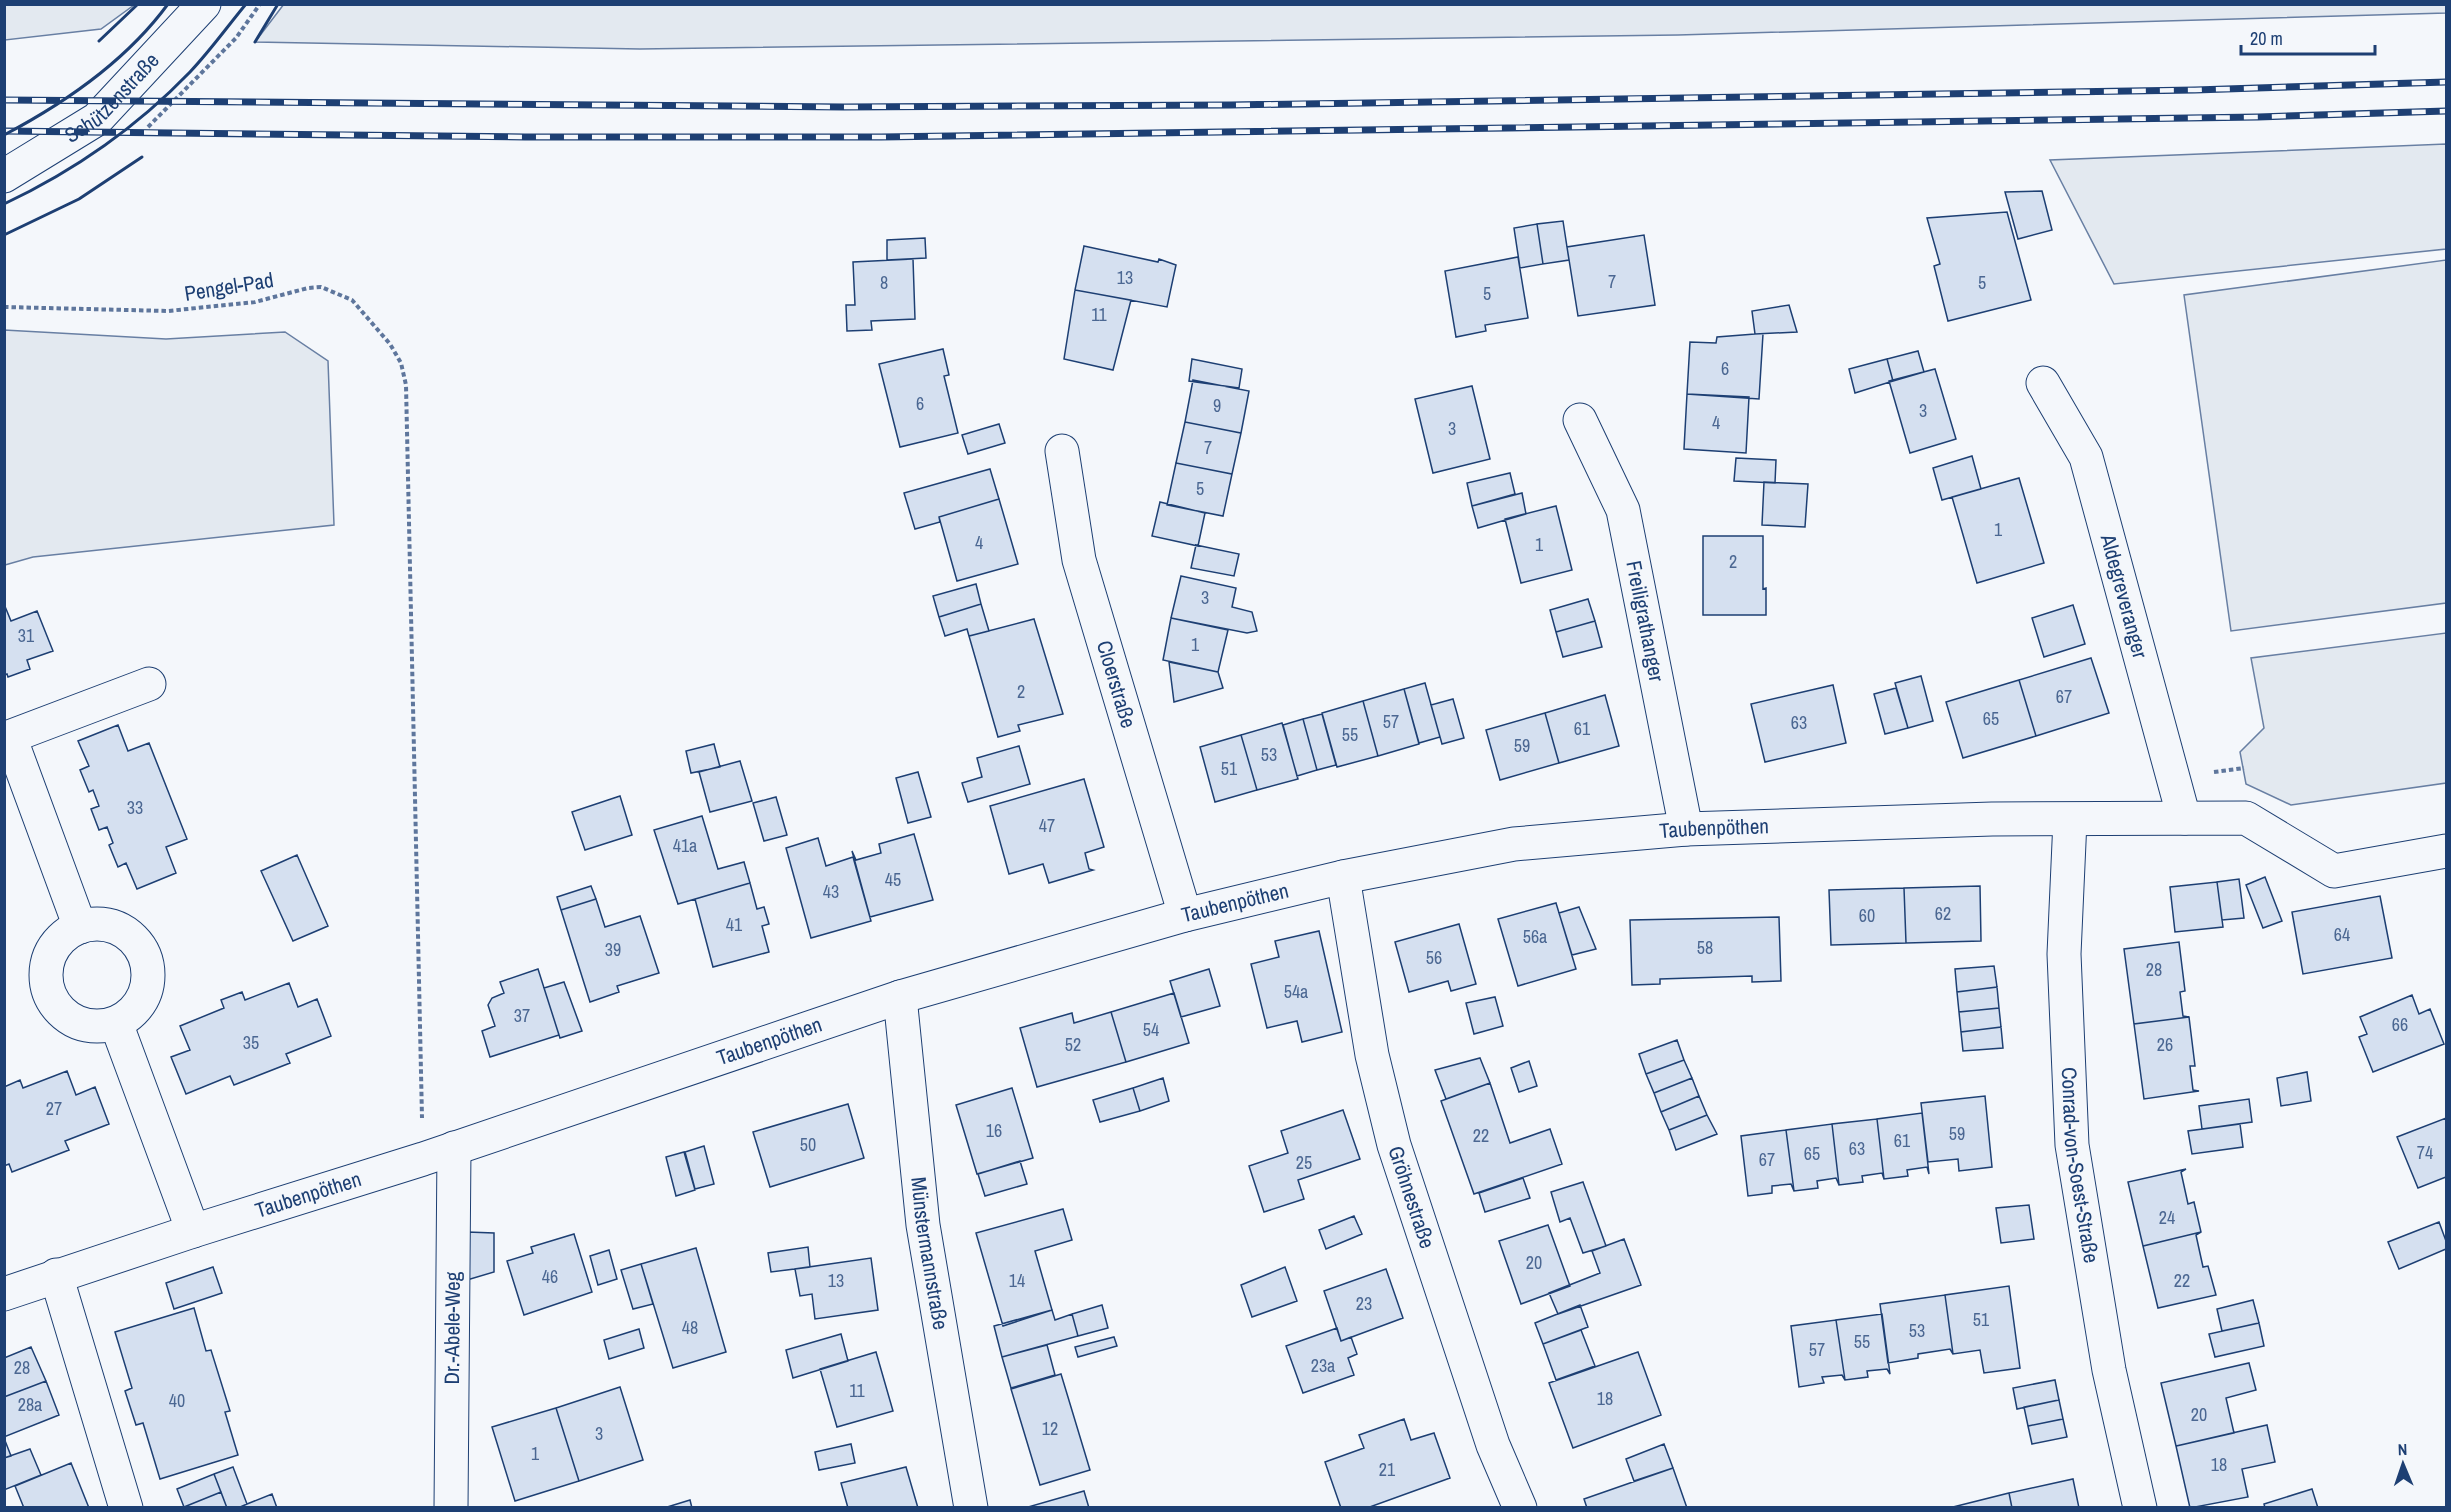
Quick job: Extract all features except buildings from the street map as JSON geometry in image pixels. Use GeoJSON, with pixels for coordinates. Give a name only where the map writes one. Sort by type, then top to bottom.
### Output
{"type":"FeatureCollection","features":[{"type":"Feature","properties":{"kind":"street","name":"Schützenstraße"},"geometry":{"type":"LineString","coordinates":[[4,176],[97,119],[204,4]]}},
{"type":"Feature","properties":{"kind":"street","name":"Aldegreveranger"},"geometry":{"type":"LineString","coordinates":[[2043,383],[2086,456],[2184,818]]}},
{"type":"Feature","properties":{"kind":"street","name":"Freiligrathanger"},"geometry":{"type":"LineString","coordinates":[[1580,420],[1623,510],[1686,829]]}},
{"type":"Feature","properties":{"kind":"street","name":"Cloerstraße"},"geometry":{"type":"LineString","coordinates":[[1062,451],[1079,560],[1185,915]]}},
{"type":"Feature","properties":{"kind":"street"},"geometry":{"type":"LineString","coordinates":[[80,927],[7,738],[149,684]]}},
{"type":"Feature","properties":{"kind":"street","name":"Taubenpöthen"},"geometry":{"type":"LineString","coordinates":[[4,1294],[193,1231],[423,1160],[900,997],[1185,915],[1343,877],[1514,844],[1686,829],[1992,819],[2246,818],[2334,871],[2446,851]]}},
{"type":"Feature","properties":{"kind":"street","name":"Conrad-von-Soest-Straße"},"geometry":{"type":"LineString","coordinates":[[2070,820],[2064,954],[2072,1145],[2109,1370],[2140,1508]]}},
{"type":"Feature","properties":{"kind":"street","name":"Gröhnestraße"},"geometry":{"type":"LineString","coordinates":[[1343,877],[1372,1055],[1394,1145],[1493,1445],[1520,1508]]}},
{"type":"Feature","properties":{"kind":"street"},"geometry":{"type":"LineString","coordinates":[[102,924],[119,928],[135,940],[144,954],[149,971],[147,989],[140,1004],[128,1016],[116,1023],[94,1026],[77,1022],[62,1012],[51,998],[46,981],[47,963],[54,946],[67,933],[80,927],[102,924]]}},
{"type":"Feature","properties":{"kind":"street","name":"Münstermannstraße"},"geometry":{"type":"LineString","coordinates":[[900,997],[923,1225],[971,1508]]}},
{"type":"Feature","properties":{"kind":"street"},"geometry":{"type":"LineString","coordinates":[[116,1023],[193,1231]]}},
{"type":"Feature","properties":{"kind":"street","name":"Dr.-Abele-Weg"},"geometry":{"type":"LineString","coordinates":[[451,1508],[454,1148]]}},
{"type":"Feature","properties":{"kind":"street"},"geometry":{"type":"LineString","coordinates":[[56,1275],[126,1508]]}},
{"type":"Feature","properties":{"kind":"path","name":"Pengel-Pad"},"geometry":{"type":"LineString","coordinates":[[4,307],[168,311],[255,302],[308,288],[321,287],[352,300],[390,344],[401,363],[406,385],[423,1160]]}},
{"type":"Feature","properties":{"kind":"shaded area"},"geometry":{"type":"Polygon","coordinates":[[[284,4],[2446,4],[2446,13],[1678,35],[640,49],[255,42],[284,4]]]}},
{"type":"Feature","properties":{"kind":"shaded area"},"geometry":{"type":"Polygon","coordinates":[[[4,5],[134,5],[101,29],[5,40],[4,5]]]}},
{"type":"Feature","properties":{"kind":"shaded area"},"geometry":{"type":"Polygon","coordinates":[[[2446,144],[2446,249],[2114,284],[2050,160],[2446,144]]]}},
{"type":"Feature","properties":{"kind":"shaded area"},"geometry":{"type":"Polygon","coordinates":[[[2446,260],[2446,603],[2231,631],[2184,295],[2446,260]]]}},
{"type":"Feature","properties":{"kind":"shaded area"},"geometry":{"type":"Polygon","coordinates":[[[4,330],[166,339],[285,332],[328,361],[334,525],[33,557],[5,565],[4,330]]]}},
{"type":"Feature","properties":{"kind":"shaded area"},"geometry":{"type":"Polygon","coordinates":[[[2446,633],[2446,783],[2291,805],[2246,784],[2240,752],[2264,728],[2251,658],[2446,633]]]}},
{"type":"Feature","properties":{"kind":"railway"},"geometry":{"type":"LineString","coordinates":[[4,100],[844,107],[1231,105],[2195,90],[2446,82]]}},
{"type":"Feature","properties":{"kind":"railway"},"geometry":{"type":"LineString","coordinates":[[4,131],[525,137],[881,137],[2258,117],[2446,111]]}},
{"type":"Feature","properties":{"kind":"wall"},"geometry":{"type":"LineString","coordinates":[[99,41],[138,4]]}},
{"type":"Feature","properties":{"kind":"wall"},"geometry":{"type":"LineString","coordinates":[[4,135],[50,109],[94,78],[134,44],[168,4]]}},
{"type":"Feature","properties":{"kind":"wall"},"geometry":{"type":"LineString","coordinates":[[4,204],[55,177],[103,147],[148,112],[197,64],[246,4]]}},
{"type":"Feature","properties":{"kind":"wall"},"geometry":{"type":"LineString","coordinates":[[255,42],[278,4]]}},
{"type":"Feature","properties":{"kind":"wall"},"geometry":{"type":"LineString","coordinates":[[4,235],[79,199],[142,157]]}}]}
